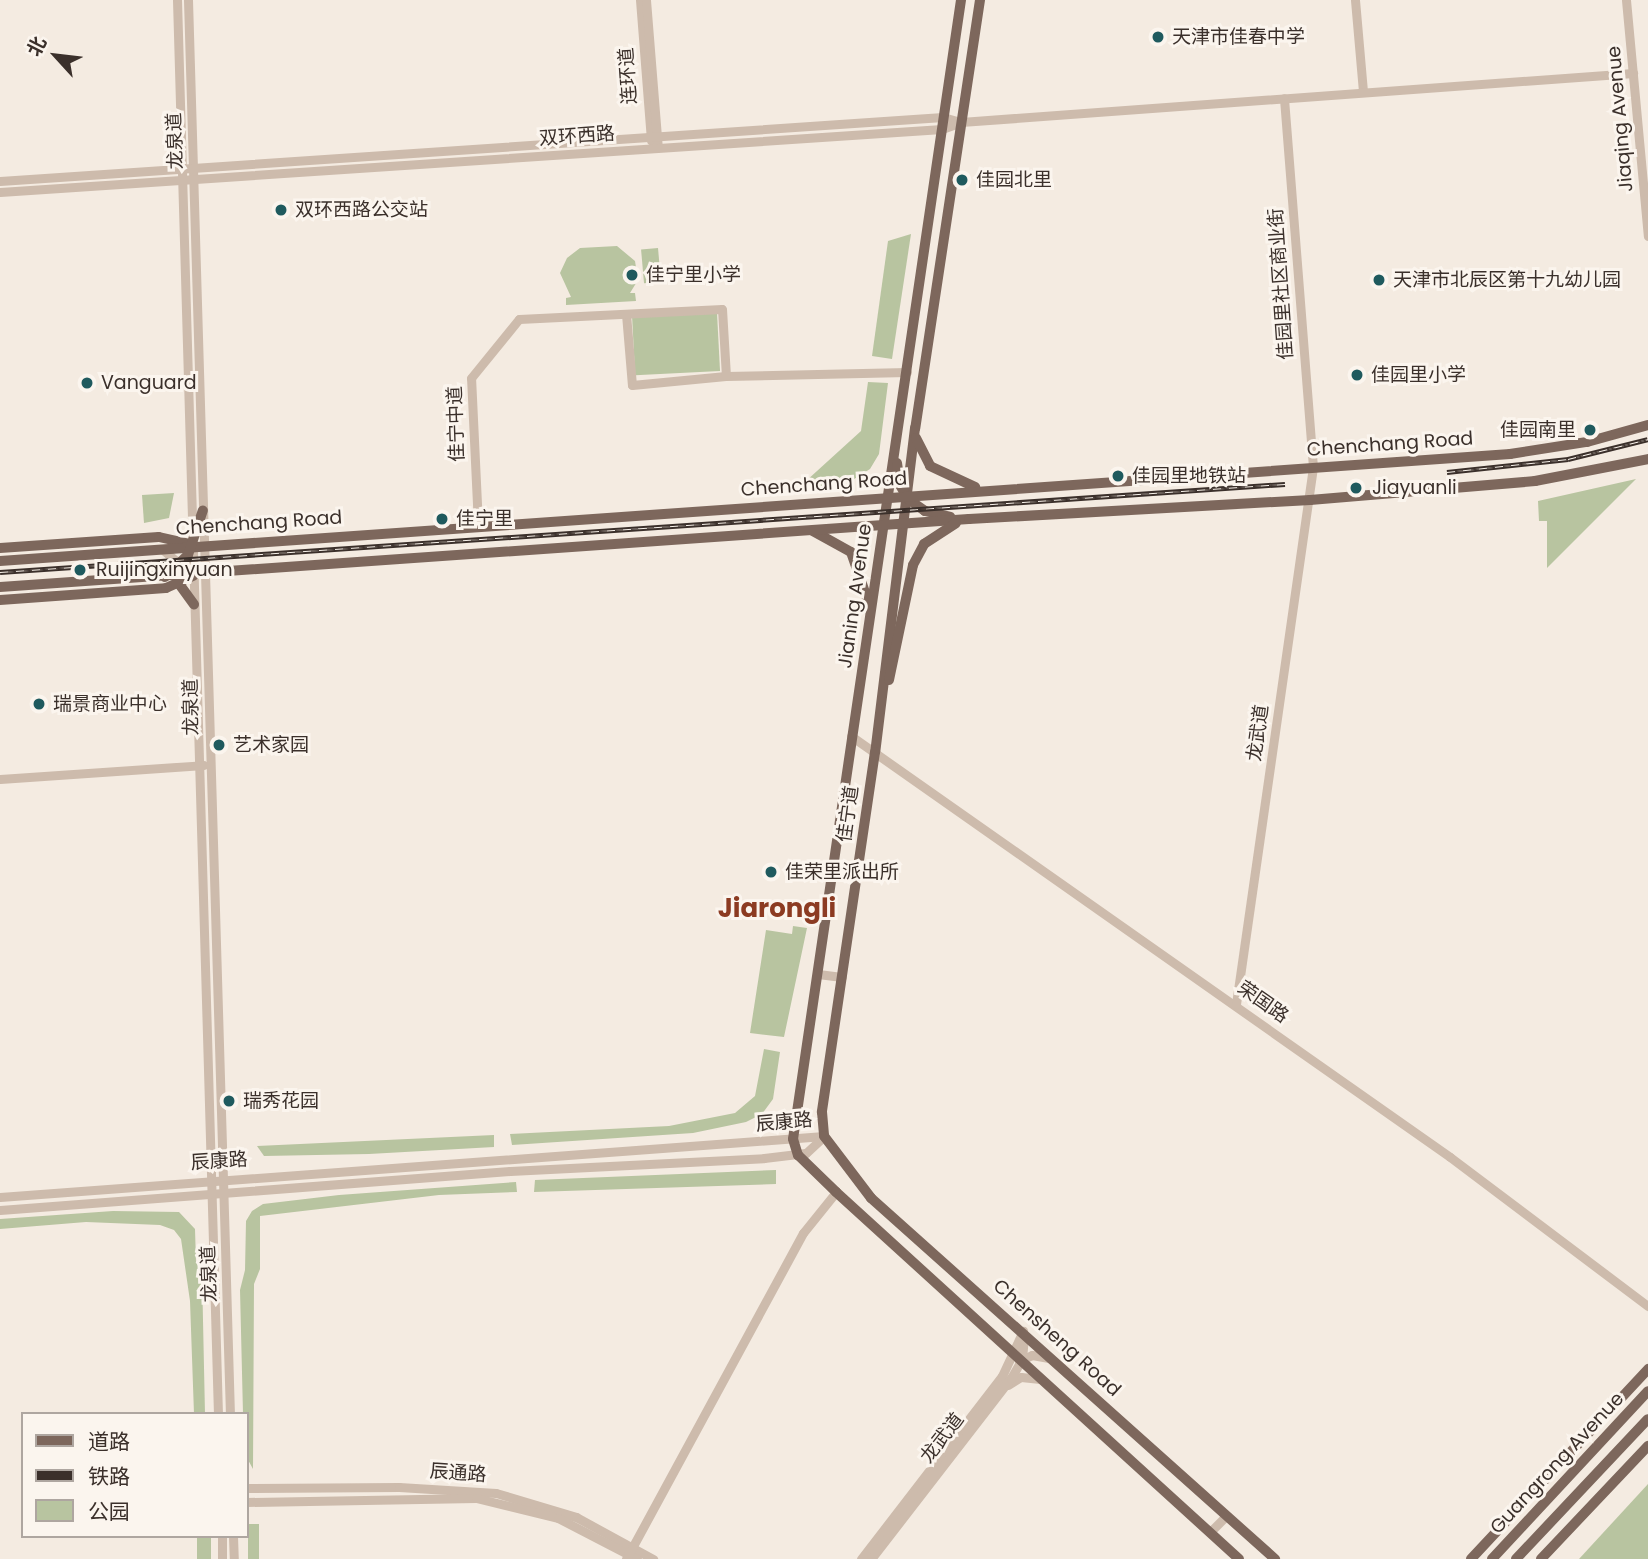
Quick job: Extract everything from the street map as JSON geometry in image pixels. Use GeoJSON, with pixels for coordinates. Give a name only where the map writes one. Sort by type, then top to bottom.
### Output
{"type":"FeatureCollection","features":[{"type":"Feature","properties":{"kind":"main road","name":"Jianing Avenue"},"geometry":{"type":"LineString","coordinates":[[798,1155],[793,1139],[961,0]]}},
{"type":"Feature","properties":{"kind":"main road","name":"Jianing Avenue"},"geometry":{"type":"LineString","coordinates":[[902,524],[980,0]]}},
{"type":"Feature","properties":{"kind":"main road","name":"Chenchang Road"},"geometry":{"type":"LineString","coordinates":[[0,561],[204,544],[1510,454],[1587,442],[1648,425]]}},
{"type":"Feature","properties":{"kind":"main road"},"geometry":{"type":"LineString","coordinates":[[915,428],[918,446],[930,466],[955,481],[987,490]]}},
{"type":"Feature","properties":{"kind":"main road"},"geometry":{"type":"LineString","coordinates":[[897,439],[898,475],[906,496],[930,513],[969,519]]}},
{"type":"Feature","properties":{"kind":"main road"},"geometry":{"type":"LineString","coordinates":[[0,587],[969,519],[1310,500],[1535,481],[1648,459]]}},
{"type":"Feature","properties":{"kind":"main road"},"geometry":{"type":"LineString","coordinates":[[165,577],[183,563],[203,510]]}},
{"type":"Feature","properties":{"kind":"main road"},"geometry":{"type":"LineString","coordinates":[[881,704],[918,553],[932,537],[969,519]]}},
{"type":"Feature","properties":{"kind":"main road","name":"佳宁道"},"geometry":{"type":"LineString","coordinates":[[824,1136],[822,1112],[875,752],[902,524]]}},
{"type":"Feature","properties":{"kind":"main road"},"geometry":{"type":"LineString","coordinates":[[810,530],[851,552],[871,608]]}},
{"type":"Feature","properties":{"kind":"main road"},"geometry":{"type":"LineString","coordinates":[[0,548],[159,537],[192,545]]}},
{"type":"Feature","properties":{"kind":"main road"},"geometry":{"type":"LineString","coordinates":[[0,600],[166,589],[199,575]]}},
{"type":"Feature","properties":{"kind":"main road"},"geometry":{"type":"LineString","coordinates":[[165,577],[181,583],[200,604]]}},
{"type":"Feature","properties":{"kind":"main road","name":"Chensheng Road"},"geometry":{"type":"LineString","coordinates":[[824,1136],[871,1198],[1023,1331],[1275,1559]]}},
{"type":"Feature","properties":{"kind":"main road","name":"Chensheng Road"},"geometry":{"type":"LineString","coordinates":[[798,1155],[1239,1559]]}},
{"type":"Feature","properties":{"kind":"main road"},"geometry":{"type":"LineString","coordinates":[[1471,1559],[1648,1369]]}},
{"type":"Feature","properties":{"kind":"main road","name":"Guangrong Avenue"},"geometry":{"type":"LineString","coordinates":[[1492,1559],[1648,1391]]}},
{"type":"Feature","properties":{"kind":"main road","name":"Guangrong Avenue"},"geometry":{"type":"LineString","coordinates":[[1516,1559],[1648,1419]]}},
{"type":"Feature","properties":{"kind":"main road"},"geometry":{"type":"LineString","coordinates":[[1541,1559],[1648,1446]]}},
{"type":"Feature","properties":{"kind":"street","name":"龙泉道"},"geometry":{"type":"LineString","coordinates":[[177,0],[192,545],[199,575]]}},
{"type":"Feature","properties":{"kind":"street","name":"龙泉道"},"geometry":{"type":"LineString","coordinates":[[188,0],[204,544],[199,575]]}},
{"type":"Feature","properties":{"kind":"street","name":"连环道"},"geometry":{"type":"LineString","coordinates":[[640,0],[654,135]]}},
{"type":"Feature","properties":{"kind":"street","name":"连环道"},"geometry":{"type":"LineString","coordinates":[[646,0],[654,149]]}},
{"type":"Feature","properties":{"kind":"street"},"geometry":{"type":"LineString","coordinates":[[1355,0],[1363,92]]}},
{"type":"Feature","properties":{"kind":"street","name":"Jiaqing Avenue"},"geometry":{"type":"LineString","coordinates":[[1626,0],[1648,236]]}},
{"type":"Feature","properties":{"kind":"street"},"geometry":{"type":"LineString","coordinates":[[943,123],[1633,73]]}},
{"type":"Feature","properties":{"kind":"street","name":"佳园里社区商业街"},"geometry":{"type":"LineString","coordinates":[[1284,98],[1313,467]]}},
{"type":"Feature","properties":{"kind":"street","name":"双环西路"},"geometry":{"type":"LineString","coordinates":[[0,181],[654,135],[943,123]]}},
{"type":"Feature","properties":{"kind":"street","name":"双环西路"},"geometry":{"type":"LineString","coordinates":[[0,192],[654,149],[943,123]]}},
{"type":"Feature","properties":{"kind":"street","name":"佳宁中道"},"geometry":{"type":"LineString","coordinates":[[478,525],[471,379],[519,319],[722,309],[726,376]]}},
{"type":"Feature","properties":{"kind":"street"},"geometry":{"type":"LineString","coordinates":[[626,314],[632,384],[726,376],[907,372]]}},
{"type":"Feature","properties":{"kind":"street","name":"龙武道"},"geometry":{"type":"LineString","coordinates":[[1236,1004],[1313,467]]}},
{"type":"Feature","properties":{"kind":"street"},"geometry":{"type":"LineString","coordinates":[[159,548],[199,575],[200,604]]}},
{"type":"Feature","properties":{"kind":"street","name":"龙泉道"},"geometry":{"type":"LineString","coordinates":[[200,604],[210,764],[230,1412]]}},
{"type":"Feature","properties":{"kind":"street","name":"龙泉道"},"geometry":{"type":"LineString","coordinates":[[200,604],[198,765],[218,1412]]}},
{"type":"Feature","properties":{"kind":"street","name":"荣国路"},"geometry":{"type":"LineString","coordinates":[[852,736],[1450,1157],[1648,1306]]}},
{"type":"Feature","properties":{"kind":"street"},"geometry":{"type":"LineString","coordinates":[[0,779],[210,764]]}},
{"type":"Feature","properties":{"kind":"street"},"geometry":{"type":"LineString","coordinates":[[818,974],[842,977]]}},
{"type":"Feature","properties":{"kind":"street","name":"辰康路"},"geometry":{"type":"LineString","coordinates":[[0,1197],[224,1178],[524,1161],[824,1136]]}},
{"type":"Feature","properties":{"kind":"street","name":"辰康路"},"geometry":{"type":"LineString","coordinates":[[0,1210],[224,1192],[798,1155],[824,1136]]}},
{"type":"Feature","properties":{"kind":"street"},"geometry":{"type":"LineString","coordinates":[[629,1552],[803,1233],[836,1192]]}},
{"type":"Feature","properties":{"kind":"street"},"geometry":{"type":"LineString","coordinates":[[861,1559],[1018,1357],[1023,1331]]}},
{"type":"Feature","properties":{"kind":"street"},"geometry":{"type":"LineString","coordinates":[[1018,1357],[1039,1355],[1055,1360]]}},
{"type":"Feature","properties":{"kind":"street","name":"龙武道"},"geometry":{"type":"LineString","coordinates":[[871,1559],[1003,1388],[1018,1357]]}},
{"type":"Feature","properties":{"kind":"street"},"geometry":{"type":"LineString","coordinates":[[1003,1388],[1021,1377],[1046,1382]]}},
{"type":"Feature","properties":{"kind":"street","name":"辰通路"},"geometry":{"type":"LineString","coordinates":[[248,1488],[410,1488],[496,1493],[576,1517],[637,1559]]}},
{"type":"Feature","properties":{"kind":"street","name":"辰通路"},"geometry":{"type":"LineString","coordinates":[[248,1502],[476,1497],[558,1518],[629,1552],[653,1559]]}},
{"type":"Feature","properties":{"kind":"street"},"geometry":{"type":"LineString","coordinates":[[1210,1532],[1226,1516]]}},
{"type":"Feature","properties":{"kind":"street"},"geometry":{"type":"LineString","coordinates":[[222,1538],[222,1559]]}},
{"type":"Feature","properties":{"kind":"street"},"geometry":{"type":"LineString","coordinates":[[233,1538],[234,1559]]}},
{"type":"Feature","properties":{"kind":"green space"},"geometry":{"type":"Polygon","coordinates":[[[911,234],[892,359],[872,356],[888,241],[911,234]]]}},
{"type":"Feature","properties":{"kind":"green space"},"geometry":{"type":"Polygon","coordinates":[[[617,246],[635,261],[638,280],[630,293],[635,293],[636,301],[566,305],[566,298],[571,297],[560,273],[567,258],[580,248],[617,246]]]}},
{"type":"Feature","properties":{"kind":"green space"},"geometry":{"type":"Polygon","coordinates":[[[658,248],[661,282],[644,283],[641,249],[658,248]]]}},
{"type":"Feature","properties":{"kind":"green space"},"geometry":{"type":"Polygon","coordinates":[[[717,313],[720,371],[635,375],[632,317],[717,313]]]}},
{"type":"Feature","properties":{"kind":"green space"},"geometry":{"type":"Polygon","coordinates":[[[868,382],[888,383],[879,454],[870,469],[851,481],[795,491],[861,431],[868,382]]]}},
{"type":"Feature","properties":{"kind":"green space"},"geometry":{"type":"Polygon","coordinates":[[[1636,479],[1547,568],[1547,521],[1539,521],[1538,501],[1636,479]]]}},
{"type":"Feature","properties":{"kind":"green space"},"geometry":{"type":"Polygon","coordinates":[[[174,493],[169,518],[144,523],[142,495],[174,493]]]}},
{"type":"Feature","properties":{"kind":"green space"},"geometry":{"type":"Polygon","coordinates":[[[793,926],[807,928],[784,1037],[750,1033],[766,930],[792,934],[793,926]]]}},
{"type":"Feature","properties":{"kind":"green space"},"geometry":{"type":"Polygon","coordinates":[[[764,1049],[780,1052],[773,1099],[762,1114],[746,1122],[693,1133],[512,1145],[510,1134],[669,1126],[735,1113],[755,1096],[764,1049]]]}},
{"type":"Feature","properties":{"kind":"green space"},"geometry":{"type":"Polygon","coordinates":[[[494,1135],[494,1147],[369,1154],[264,1156],[257,1146],[494,1135]]]}},
{"type":"Feature","properties":{"kind":"green space"},"geometry":{"type":"Polygon","coordinates":[[[776,1170],[776,1184],[534,1192],[535,1180],[776,1170]]]}},
{"type":"Feature","properties":{"kind":"green space"},"geometry":{"type":"Polygon","coordinates":[[[516,1182],[517,1192],[439,1195],[260,1216],[260,1269],[254,1284],[253,1469],[248,1460],[248,1412],[243,1412],[240,1290],[245,1270],[246,1221],[252,1211],[263,1204],[339,1195],[516,1182]]]}},
{"type":"Feature","properties":{"kind":"green space"},"geometry":{"type":"Polygon","coordinates":[[[113,1211],[179,1212],[195,1229],[196,1262],[202,1273],[205,1412],[194,1412],[190,1301],[181,1239],[174,1230],[160,1225],[86,1222],[0,1229],[0,1219],[113,1211]]]}},
{"type":"Feature","properties":{"kind":"green space"},"geometry":{"type":"Polygon","coordinates":[[[1648,1484],[1648,1559],[1579,1559],[1648,1484]]]}},
{"type":"Feature","properties":{"kind":"green space"},"geometry":{"type":"Polygon","coordinates":[[[248,1524],[259,1524],[259,1559],[248,1559],[248,1524]]]}},
{"type":"Feature","properties":{"kind":"green space"},"geometry":{"type":"Polygon","coordinates":[[[197,1538],[211,1538],[211,1559],[197,1559],[197,1538]]]}},
{"type":"Feature","properties":{"kind":"railway"},"geometry":{"type":"LineString","coordinates":[[1447,472],[1568,459],[1648,439]]}},
{"type":"Feature","properties":{"kind":"railway"},"geometry":{"type":"LineString","coordinates":[[0,572],[1285,484]]}},
{"type":"Feature","properties":{"kind":"place","name":"天津市佳春中学"},"geometry":{"type":"Point","coordinates":[1158,37]}},
{"type":"Feature","properties":{"kind":"place","name":"佳园北里"},"geometry":{"type":"Point","coordinates":[962,180]}},
{"type":"Feature","properties":{"kind":"place","name":"双环西路公交站"},"geometry":{"type":"Point","coordinates":[281,210]}},
{"type":"Feature","properties":{"kind":"place","name":"佳宁里小学"},"geometry":{"type":"Point","coordinates":[632,275]}},
{"type":"Feature","properties":{"kind":"place","name":"天津市北辰区第十九幼儿园"},"geometry":{"type":"Point","coordinates":[1379,280]}},
{"type":"Feature","properties":{"kind":"place","name":"佳园里小学"},"geometry":{"type":"Point","coordinates":[1357,375]}},
{"type":"Feature","properties":{"kind":"place","name":"Vanguard"},"geometry":{"type":"Point","coordinates":[87,383]}},
{"type":"Feature","properties":{"kind":"place","name":"佳园南里"},"geometry":{"type":"Point","coordinates":[1590,430]}},
{"type":"Feature","properties":{"kind":"place","name":"佳园里地铁站"},"geometry":{"type":"Point","coordinates":[1118,476]}},
{"type":"Feature","properties":{"kind":"place","name":"Jiayuanli"},"geometry":{"type":"Point","coordinates":[1356,488]}},
{"type":"Feature","properties":{"kind":"place","name":"佳宁里"},"geometry":{"type":"Point","coordinates":[442,519]}},
{"type":"Feature","properties":{"kind":"place","name":"Ruijingxinyuan"},"geometry":{"type":"Point","coordinates":[80,570]}},
{"type":"Feature","properties":{"kind":"place","name":"瑞景商业中心"},"geometry":{"type":"Point","coordinates":[39,704]}},
{"type":"Feature","properties":{"kind":"place","name":"艺术家园"},"geometry":{"type":"Point","coordinates":[219,745]}},
{"type":"Feature","properties":{"kind":"place","name":"佳荣里派出所"},"geometry":{"type":"Point","coordinates":[771,872]}},
{"type":"Feature","properties":{"kind":"place","name":"瑞秀花园"},"geometry":{"type":"Point","coordinates":[229,1101]}},
{"type":"Feature","properties":{"kind":"district","name":"Jiarongli"},"geometry":{"type":"Point","coordinates":[777,909]}}]}
